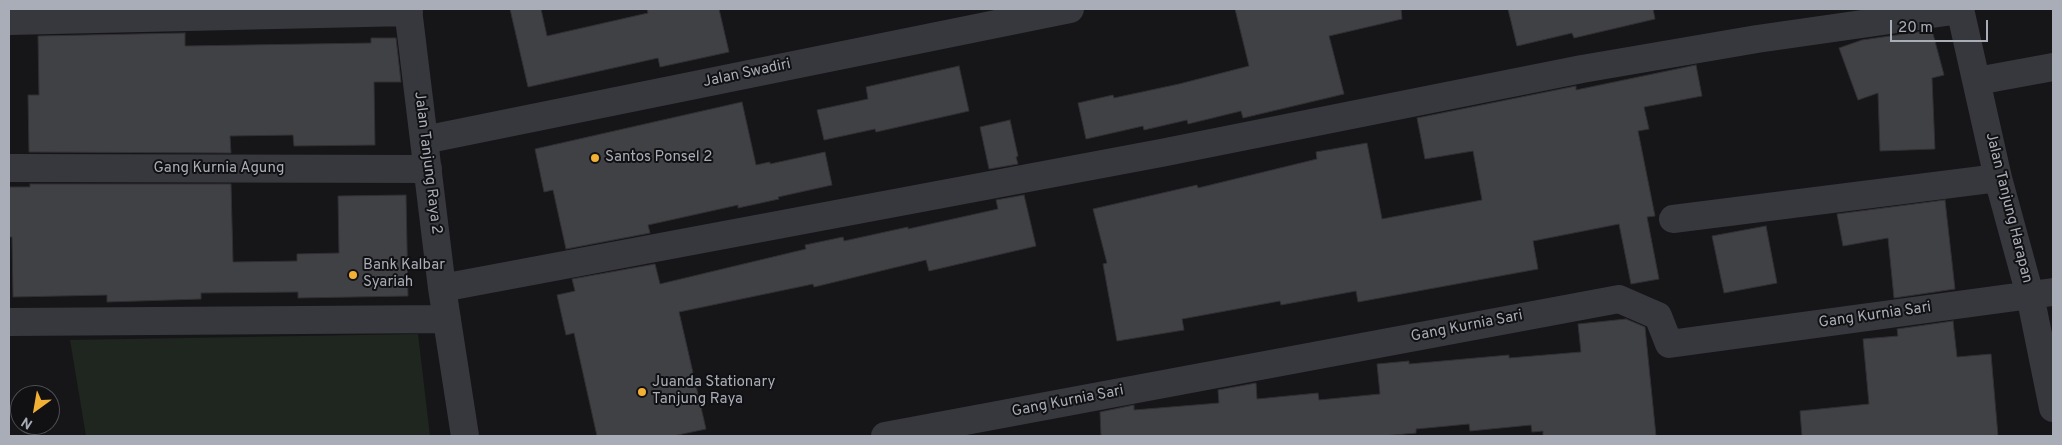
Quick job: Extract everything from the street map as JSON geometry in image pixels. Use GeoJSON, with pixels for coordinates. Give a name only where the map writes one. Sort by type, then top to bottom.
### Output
{"type":"FeatureCollection","features":[{"type":"Feature","properties":{"kind":"street","name":"Jalan Swadiri"},"geometry":{"type":"LineString","coordinates":[[424,140],[1070,9]]}},
{"type":"Feature","properties":{"kind":"street","name":"Jalan Tanjung Harapan"},"geometry":{"type":"LineString","coordinates":[[1960,9],[1998,178],[2042,293],[2053,408]]}},
{"type":"Feature","properties":{"kind":"street"},"geometry":{"type":"LineString","coordinates":[[442,288],[1161,153],[1582,69],[1757,39],[1960,9]]}},
{"type":"Feature","properties":{"kind":"street","name":"Jalan Tanjung Raya 2"},"geometry":{"type":"LineString","coordinates":[[408,11],[442,288],[465,436]]}},
{"type":"Feature","properties":{"kind":"street"},"geometry":{"type":"LineString","coordinates":[[9,21],[408,11]]}},
{"type":"Feature","properties":{"kind":"street"},"geometry":{"type":"LineString","coordinates":[[1977,81],[2053,68]]}},
{"type":"Feature","properties":{"kind":"street","name":"Gang Kurnia Agung"},"geometry":{"type":"LineString","coordinates":[[9,168],[428,169]]}},
{"type":"Feature","properties":{"kind":"street"},"geometry":{"type":"LineString","coordinates":[[1673,219],[1998,178]]}},
{"type":"Feature","properties":{"kind":"street","name":"Gang Kurnia Sari"},"geometry":{"type":"LineString","coordinates":[[885,436],[1619,299],[1658,316],[1669,344],[2042,293]]}},
{"type":"Feature","properties":{"kind":"street"},"geometry":{"type":"LineString","coordinates":[[9,322],[447,319]]}},
{"type":"Feature","properties":{"kind":"shaded area"},"geometry":{"type":"Polygon","coordinates":[[[418,334],[430,436],[86,436],[70,340],[418,334]]]}},
{"type":"Feature","properties":{"kind":"building"},"geometry":{"type":"Polygon","coordinates":[[[510,9],[541,9],[547,36],[648,13],[647,9],[719,9],[729,52],[660,67],[658,58],[528,87],[510,9]]]}},
{"type":"Feature","properties":{"kind":"building"},"geometry":{"type":"Polygon","coordinates":[[[1235,9],[1401,9],[1402,19],[1329,36],[1344,94],[1243,118],[1241,111],[1188,124],[1187,120],[1144,130],[1143,126],[1086,139],[1078,103],[1113,95],[1114,98],[1179,84],[1249,66],[1235,9]]]}},
{"type":"Feature","properties":{"kind":"building"},"geometry":{"type":"Polygon","coordinates":[[[1508,9],[1653,9],[1655,19],[1574,38],[1572,33],[1517,46],[1508,9]]]}},
{"type":"Feature","properties":{"kind":"building"},"geometry":{"type":"Polygon","coordinates":[[[1932,30],[1944,75],[1932,78],[1935,149],[1880,151],[1878,93],[1858,100],[1839,48],[1862,40],[1932,30]]]}},
{"type":"Feature","properties":{"kind":"building"},"geometry":{"type":"Polygon","coordinates":[[[185,33],[185,46],[371,43],[371,38],[396,38],[401,82],[374,82],[375,145],[294,146],[293,135],[230,136],[231,153],[29,152],[28,95],[39,95],[38,36],[185,33]]]}},
{"type":"Feature","properties":{"kind":"building"},"geometry":{"type":"Polygon","coordinates":[[[1696,65],[1702,96],[1644,107],[1649,129],[1638,131],[1655,216],[1647,217],[1659,279],[1631,284],[1619,224],[1533,241],[1538,269],[1358,302],[1356,291],[1281,305],[1280,301],[1182,319],[1184,330],[1117,341],[1103,264],[1107,263],[1093,209],[1197,185],[1198,188],[1317,159],[1316,152],[1367,143],[1382,219],[1482,200],[1473,151],[1425,159],[1417,118],[1576,86],[1576,90],[1696,65]]]}},
{"type":"Feature","properties":{"kind":"building"},"geometry":{"type":"Polygon","coordinates":[[[959,66],[969,111],[876,132],[875,129],[824,140],[817,110],[868,99],[866,87],[959,66]]]}},
{"type":"Feature","properties":{"kind":"building"},"geometry":{"type":"Polygon","coordinates":[[[742,102],[756,165],[770,162],[770,164],[825,152],[832,185],[738,208],[738,205],[648,225],[650,233],[566,249],[553,190],[544,192],[535,149],[742,102]]]}},
{"type":"Feature","properties":{"kind":"building"},"geometry":{"type":"Polygon","coordinates":[[[1010,120],[1018,164],[989,169],[980,127],[1010,120]]]}},
{"type":"Feature","properties":{"kind":"building"},"geometry":{"type":"Polygon","coordinates":[[[30,184],[231,184],[233,262],[297,261],[297,254],[339,253],[338,196],[406,195],[408,296],[298,298],[298,292],[201,293],[201,299],[107,302],[107,295],[13,297],[12,237],[9,237],[9,187],[30,187],[30,184]]]}},
{"type":"Feature","properties":{"kind":"building"},"geometry":{"type":"Polygon","coordinates":[[[1024,195],[1036,246],[929,271],[926,260],[814,287],[813,284],[679,312],[706,429],[673,436],[597,436],[574,333],[566,335],[557,295],[575,291],[572,279],[655,264],[660,284],[806,249],[805,245],[843,237],[844,241],[998,209],[996,200],[1024,195]]]}},
{"type":"Feature","properties":{"kind":"building"},"geometry":{"type":"Polygon","coordinates":[[[1945,200],[1955,289],[1894,298],[1888,238],[1843,246],[1837,214],[1945,200]]]}},
{"type":"Feature","properties":{"kind":"building"},"geometry":{"type":"Polygon","coordinates":[[[1766,226],[1777,283],[1724,293],[1712,236],[1766,226]]]}},
{"type":"Feature","properties":{"kind":"building"},"geometry":{"type":"Polygon","coordinates":[[[1626,319],[1645,327],[1656,436],[1543,436],[1543,431],[1532,432],[1531,425],[1470,431],[1469,424],[1416,429],[1416,433],[1383,436],[1101,436],[1100,412],[1134,405],[1134,410],[1219,403],[1218,390],[1256,383],[1257,399],[1318,393],[1319,400],[1380,394],[1377,364],[1409,361],[1409,364],[1509,355],[1509,358],[1581,352],[1578,324],[1626,319]]]}},
{"type":"Feature","properties":{"kind":"building"},"geometry":{"type":"Polygon","coordinates":[[[1953,321],[1957,357],[1991,354],[1998,436],[1802,436],[1800,411],[1869,404],[1863,339],[1898,336],[1897,329],[1953,321]]]}},
{"type":"Feature","properties":{"kind":"place","name":"Santos Ponsel 2"},"geometry":{"type":"Point","coordinates":[595,158]}},
{"type":"Feature","properties":{"kind":"place","name":"Bank Kalbar Syariah"},"geometry":{"type":"Point","coordinates":[353,275]}},
{"type":"Feature","properties":{"kind":"place","name":"Juanda Stationary Tanjung Raya"},"geometry":{"type":"Point","coordinates":[642,392]}}]}
